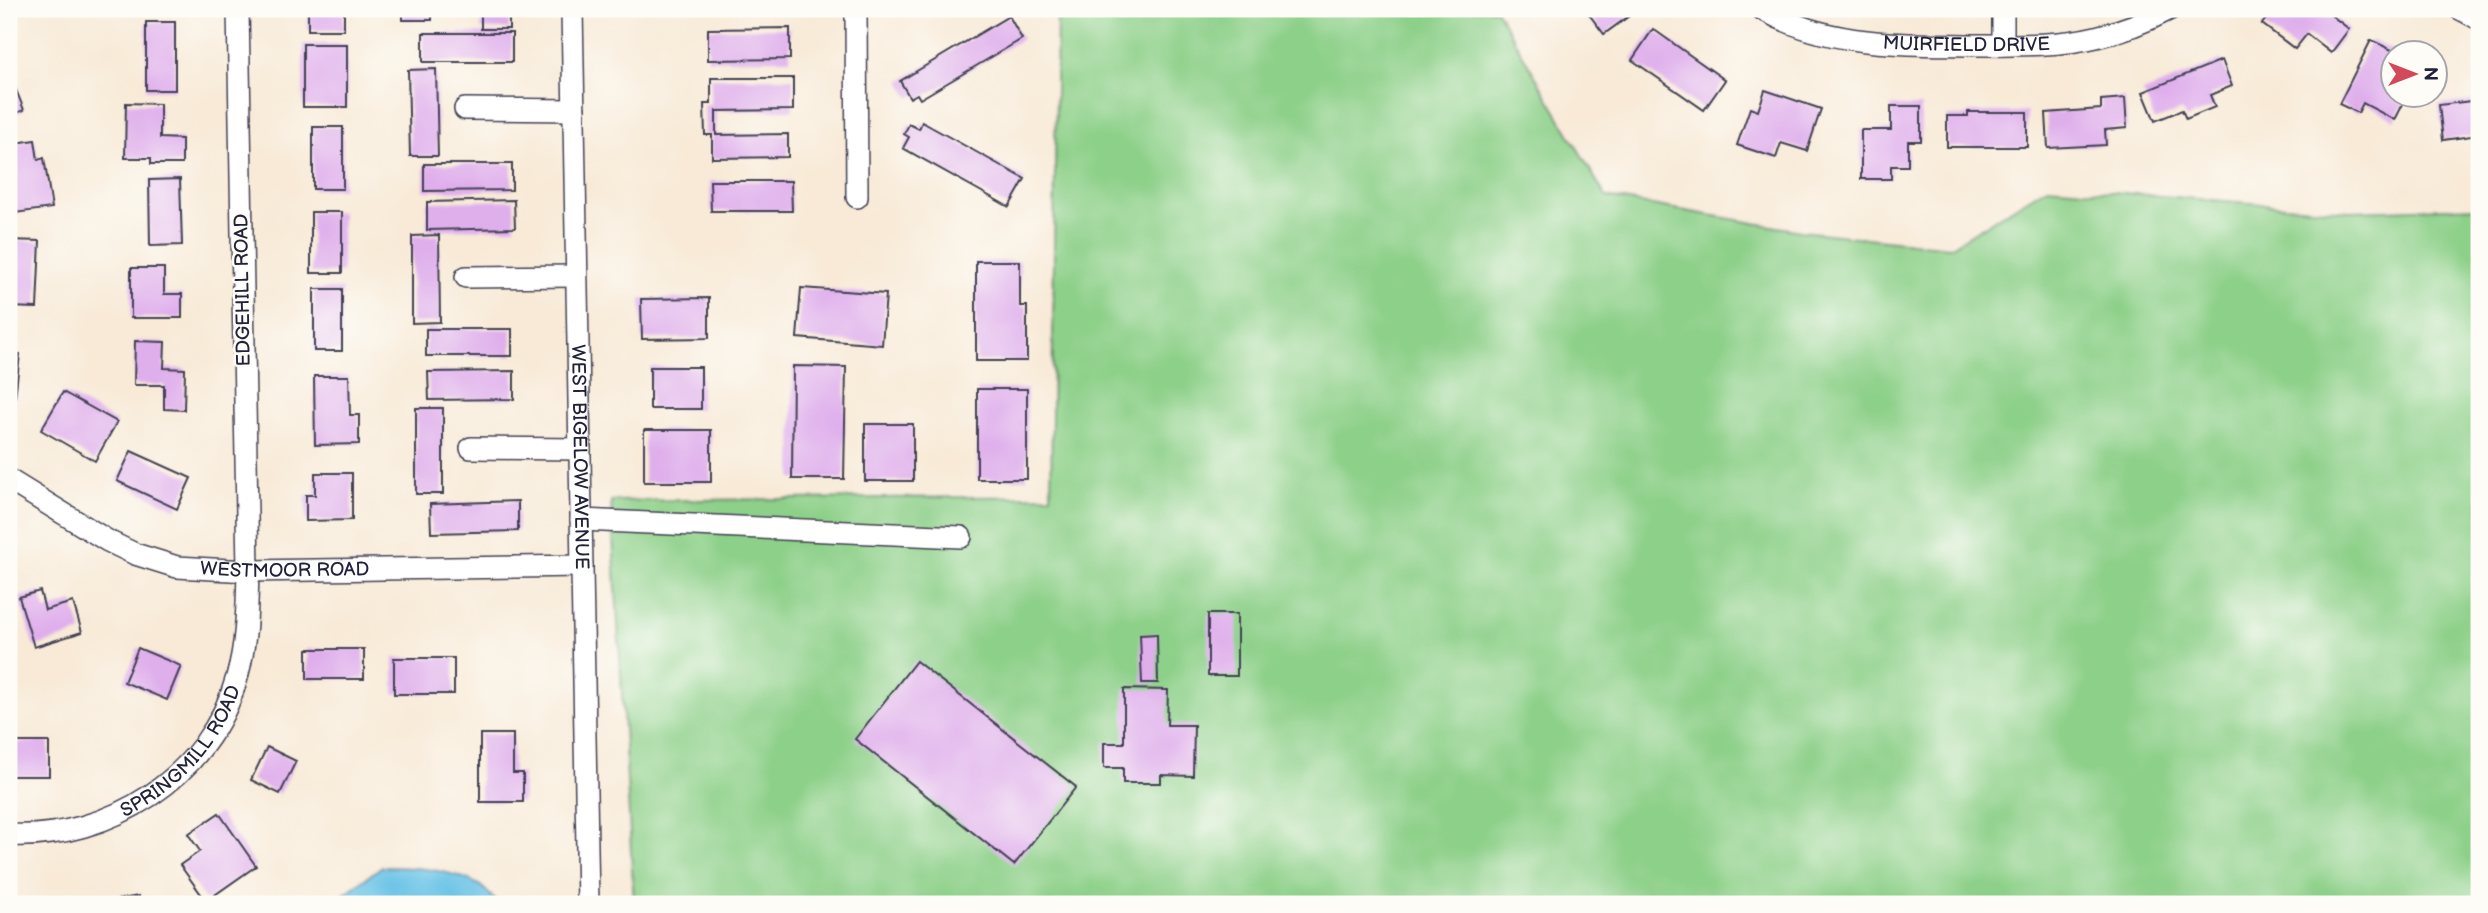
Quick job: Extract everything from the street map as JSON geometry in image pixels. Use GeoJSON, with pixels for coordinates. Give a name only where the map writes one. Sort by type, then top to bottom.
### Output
{"type":"FeatureCollection","features":[{"type":"Feature","properties":{"kind":"street","name":"EDGEHILL ROAD"},"geometry":{"type":"LineString","coordinates":[[238,9],[248,571]]}},
{"type":"Feature","properties":{"kind":"street","name":"WEST BIGELOW AVENUE"},"geometry":{"type":"LineString","coordinates":[[572,9],[588,904]]}},
{"type":"Feature","properties":{"kind":"street"},"geometry":{"type":"LineString","coordinates":[[856,9],[857,197]]}},
{"type":"Feature","properties":{"kind":"street","name":"MUIRFIELD DRIVE"},"geometry":{"type":"LineString","coordinates":[[1762,9],[1801,27],[1859,41],[2003,45],[2066,43],[2096,37],[2133,26],[2170,9]]}},
{"type":"Feature","properties":{"kind":"street"},"geometry":{"type":"LineString","coordinates":[[2003,9],[2003,45]]}},
{"type":"Feature","properties":{"kind":"street"},"geometry":{"type":"LineString","coordinates":[[2460,9],[2479,19]]}},
{"type":"Feature","properties":{"kind":"street"},"geometry":{"type":"LineString","coordinates":[[465,109],[573,110]]}},
{"type":"Feature","properties":{"kind":"street"},"geometry":{"type":"LineString","coordinates":[[466,277],[576,276]]}},
{"type":"Feature","properties":{"kind":"street"},"geometry":{"type":"LineString","coordinates":[[471,448],[580,449]]}},
{"type":"Feature","properties":{"kind":"street","name":"WESTMOOR ROAD"},"geometry":{"type":"LineString","coordinates":[[9,481],[108,541],[135,554],[177,567],[248,571],[582,566]]}},
{"type":"Feature","properties":{"kind":"street"},"geometry":{"type":"LineString","coordinates":[[581,520],[961,537]]}},
{"type":"Feature","properties":{"kind":"street","name":"SPRINGMILL ROAD"},"geometry":{"type":"LineString","coordinates":[[9,835],[57,833],[100,823],[152,795],[175,777],[195,755],[217,723],[237,678],[246,635],[248,571]]}},
{"type":"Feature","properties":{"kind":"green space"},"geometry":{"type":"Polygon","coordinates":[[[1057,9],[1496,9],[1606,197],[1801,231],[1950,247],[2047,187],[2350,211],[2479,207],[2479,904],[634,904],[611,501],[1051,496],[1057,9]]]}},
{"type":"Feature","properties":{"kind":"water"},"geometry":{"type":"Polygon","coordinates":[[[381,867],[418,868],[456,875],[482,887],[499,904],[331,904],[381,867]]]}},
{"type":"Feature","properties":{"kind":"building"},"geometry":{"type":"Polygon","coordinates":[[[308,9],[344,9],[344,30],[308,30],[308,9]]]}},
{"type":"Feature","properties":{"kind":"building"},"geometry":{"type":"Polygon","coordinates":[[[403,9],[432,9],[432,20],[403,20],[403,9]]]}},
{"type":"Feature","properties":{"kind":"building"},"geometry":{"type":"Polygon","coordinates":[[[481,9],[509,9],[509,29],[481,29],[481,9]]]}},
{"type":"Feature","properties":{"kind":"building"},"geometry":{"type":"Polygon","coordinates":[[[1585,9],[1634,9],[1636,11],[1604,34],[1585,9]]]}},
{"type":"Feature","properties":{"kind":"building"},"geometry":{"type":"Polygon","coordinates":[[[2274,9],[2323,9],[2349,29],[2331,53],[2307,34],[2295,49],[2262,24],[2274,9]]]}},
{"type":"Feature","properties":{"kind":"building"},"geometry":{"type":"Polygon","coordinates":[[[1009,16],[1022,39],[920,99],[917,94],[910,98],[900,81],[1009,16]]]}},
{"type":"Feature","properties":{"kind":"building"},"geometry":{"type":"Polygon","coordinates":[[[146,22],[175,22],[175,90],[146,90],[146,22]]]}},
{"type":"Feature","properties":{"kind":"building"},"geometry":{"type":"Polygon","coordinates":[[[790,28],[790,59],[708,60],[708,29],[790,28]]]}},
{"type":"Feature","properties":{"kind":"building"},"geometry":{"type":"Polygon","coordinates":[[[1653,29],[1725,80],[1704,110],[1632,60],[1653,29]]]}},
{"type":"Feature","properties":{"kind":"building"},"geometry":{"type":"Polygon","coordinates":[[[423,33],[512,33],[512,62],[423,62],[423,33]]]}},
{"type":"Feature","properties":{"kind":"building"},"geometry":{"type":"Polygon","coordinates":[[[2371,40],[2380,44],[2380,108],[2401,108],[2395,120],[2363,103],[2358,113],[2339,104],[2371,40]]]}},
{"type":"Feature","properties":{"kind":"building"},"geometry":{"type":"Polygon","coordinates":[[[303,44],[347,44],[347,107],[303,107],[303,44]]]}},
{"type":"Feature","properties":{"kind":"building"},"geometry":{"type":"Polygon","coordinates":[[[2222,60],[2232,86],[2210,95],[2215,107],[2186,119],[2182,110],[2155,121],[2143,92],[2222,60]]]}},
{"type":"Feature","properties":{"kind":"building"},"geometry":{"type":"Polygon","coordinates":[[[436,69],[438,156],[410,156],[408,70],[436,69]]]}},
{"type":"Feature","properties":{"kind":"building"},"geometry":{"type":"Polygon","coordinates":[[[9,72],[24,110],[9,116],[9,72]]]}},
{"type":"Feature","properties":{"kind":"building"},"geometry":{"type":"Polygon","coordinates":[[[711,78],[793,78],[793,110],[716,111],[716,135],[788,134],[788,157],[712,158],[712,135],[705,135],[704,104],[711,104],[711,78]]]}},
{"type":"Feature","properties":{"kind":"building"},"geometry":{"type":"Polygon","coordinates":[[[1765,90],[1821,109],[1807,151],[1781,143],[1776,158],[1737,145],[1750,108],[1758,111],[1765,90]]]}},
{"type":"Feature","properties":{"kind":"building"},"geometry":{"type":"Polygon","coordinates":[[[2125,98],[2127,128],[2105,130],[2106,145],[2048,148],[2046,113],[2101,109],[2101,100],[2125,98]]]}},
{"type":"Feature","properties":{"kind":"building"},"geometry":{"type":"Polygon","coordinates":[[[2479,100],[2479,135],[2443,140],[2439,108],[2450,108],[2450,104],[2479,100]]]}},
{"type":"Feature","properties":{"kind":"building"},"geometry":{"type":"Polygon","coordinates":[[[126,103],[160,104],[160,138],[182,139],[182,164],[151,164],[151,158],[125,158],[126,103]]]}},
{"type":"Feature","properties":{"kind":"building"},"geometry":{"type":"Polygon","coordinates":[[[1891,106],[1921,106],[1921,141],[1908,141],[1908,166],[1891,166],[1891,179],[1861,179],[1861,130],[1891,130],[1891,106]]]}},
{"type":"Feature","properties":{"kind":"building"},"geometry":{"type":"Polygon","coordinates":[[[1968,112],[2027,112],[2027,147],[1947,147],[1947,116],[1968,116],[1968,112]]]}},
{"type":"Feature","properties":{"kind":"building"},"geometry":{"type":"Polygon","coordinates":[[[922,122],[1025,179],[1009,207],[903,148],[909,137],[904,134],[909,124],[919,129],[922,122]]]}},
{"type":"Feature","properties":{"kind":"building"},"geometry":{"type":"Polygon","coordinates":[[[313,127],[343,127],[343,189],[313,189],[313,127]]]}},
{"type":"Feature","properties":{"kind":"building"},"geometry":{"type":"Polygon","coordinates":[[[35,140],[38,160],[44,158],[52,208],[15,213],[9,171],[9,144],[35,140]]]}},
{"type":"Feature","properties":{"kind":"building"},"geometry":{"type":"Polygon","coordinates":[[[424,164],[512,164],[512,190],[424,191],[424,164]]]}},
{"type":"Feature","properties":{"kind":"building"},"geometry":{"type":"Polygon","coordinates":[[[180,179],[182,245],[150,246],[149,180],[180,179]]]}},
{"type":"Feature","properties":{"kind":"building"},"geometry":{"type":"Polygon","coordinates":[[[710,181],[791,181],[792,211],[711,211],[710,181]]]}},
{"type":"Feature","properties":{"kind":"building"},"geometry":{"type":"Polygon","coordinates":[[[514,200],[515,228],[427,230],[427,202],[514,200]]]}},
{"type":"Feature","properties":{"kind":"building"},"geometry":{"type":"Polygon","coordinates":[[[311,212],[342,212],[342,273],[311,273],[311,212]]]}},
{"type":"Feature","properties":{"kind":"building"},"geometry":{"type":"Polygon","coordinates":[[[439,235],[440,322],[412,323],[412,236],[439,235]]]}},
{"type":"Feature","properties":{"kind":"building"},"geometry":{"type":"Polygon","coordinates":[[[9,240],[40,241],[37,308],[9,307],[9,240]]]}},
{"type":"Feature","properties":{"kind":"building"},"geometry":{"type":"Polygon","coordinates":[[[976,261],[1020,261],[1020,306],[1027,306],[1027,361],[976,361],[976,261]]]}},
{"type":"Feature","properties":{"kind":"building"},"geometry":{"type":"Polygon","coordinates":[[[131,268],[164,268],[164,294],[182,294],[182,318],[131,318],[131,268]]]}},
{"type":"Feature","properties":{"kind":"building"},"geometry":{"type":"Polygon","coordinates":[[[801,288],[886,294],[882,345],[797,338],[801,288]]]}},
{"type":"Feature","properties":{"kind":"building"},"geometry":{"type":"Polygon","coordinates":[[[314,289],[342,289],[342,351],[314,351],[314,289]]]}},
{"type":"Feature","properties":{"kind":"building"},"geometry":{"type":"Polygon","coordinates":[[[709,298],[709,338],[642,339],[641,299],[709,298]]]}},
{"type":"Feature","properties":{"kind":"building"},"geometry":{"type":"Polygon","coordinates":[[[426,329],[512,329],[512,356],[426,356],[426,329]]]}},
{"type":"Feature","properties":{"kind":"building"},"geometry":{"type":"Polygon","coordinates":[[[135,341],[165,342],[164,368],[185,369],[184,410],[164,409],[164,385],[134,385],[135,341]]]}},
{"type":"Feature","properties":{"kind":"building"},"geometry":{"type":"Polygon","coordinates":[[[9,352],[20,354],[14,407],[9,406],[9,352]]]}},
{"type":"Feature","properties":{"kind":"building"},"geometry":{"type":"Polygon","coordinates":[[[793,366],[846,367],[844,479],[792,479],[793,366]]]}},
{"type":"Feature","properties":{"kind":"building"},"geometry":{"type":"Polygon","coordinates":[[[650,367],[701,367],[701,409],[650,409],[650,367]]]}},
{"type":"Feature","properties":{"kind":"building"},"geometry":{"type":"Polygon","coordinates":[[[514,371],[514,399],[429,400],[428,372],[514,371]]]}},
{"type":"Feature","properties":{"kind":"building"},"geometry":{"type":"Polygon","coordinates":[[[314,376],[349,376],[350,415],[359,415],[359,444],[315,445],[314,376]]]}},
{"type":"Feature","properties":{"kind":"building"},"geometry":{"type":"Polygon","coordinates":[[[977,389],[1027,389],[1027,479],[977,479],[977,389]]]}},
{"type":"Feature","properties":{"kind":"building"},"geometry":{"type":"Polygon","coordinates":[[[63,392],[117,422],[95,461],[41,430],[63,392]]]}},
{"type":"Feature","properties":{"kind":"building"},"geometry":{"type":"Polygon","coordinates":[[[416,408],[443,408],[443,494],[416,494],[416,408]]]}},
{"type":"Feature","properties":{"kind":"building"},"geometry":{"type":"Polygon","coordinates":[[[865,424],[913,424],[913,481],[865,481],[865,424]]]}},
{"type":"Feature","properties":{"kind":"building"},"geometry":{"type":"Polygon","coordinates":[[[644,430],[711,430],[711,482],[644,482],[644,430]]]}},
{"type":"Feature","properties":{"kind":"building"},"geometry":{"type":"Polygon","coordinates":[[[131,451],[191,478],[177,509],[117,481],[131,451]]]}},
{"type":"Feature","properties":{"kind":"building"},"geometry":{"type":"Polygon","coordinates":[[[315,473],[352,473],[352,520],[306,521],[306,495],[315,495],[315,473]]]}},
{"type":"Feature","properties":{"kind":"building"},"geometry":{"type":"Polygon","coordinates":[[[518,501],[518,531],[431,533],[430,504],[518,501]]]}},
{"type":"Feature","properties":{"kind":"building"},"geometry":{"type":"Polygon","coordinates":[[[40,591],[45,610],[73,602],[82,632],[34,647],[19,597],[40,591]]]}},
{"type":"Feature","properties":{"kind":"building"},"geometry":{"type":"Polygon","coordinates":[[[1208,614],[1237,614],[1237,676],[1208,676],[1208,614]]]}},
{"type":"Feature","properties":{"kind":"building"},"geometry":{"type":"Polygon","coordinates":[[[1157,634],[1158,683],[1142,683],[1140,635],[1157,634]]]}},
{"type":"Feature","properties":{"kind":"building"},"geometry":{"type":"Polygon","coordinates":[[[138,648],[181,666],[167,700],[124,682],[138,648]]]}},
{"type":"Feature","properties":{"kind":"building"},"geometry":{"type":"Polygon","coordinates":[[[307,649],[364,649],[364,679],[307,679],[307,649]]]}},
{"type":"Feature","properties":{"kind":"building"},"geometry":{"type":"Polygon","coordinates":[[[394,658],[454,658],[454,694],[394,694],[394,658]]]}},
{"type":"Feature","properties":{"kind":"building"},"geometry":{"type":"Polygon","coordinates":[[[916,661],[1076,787],[1014,865],[855,739],[916,661]]]}},
{"type":"Feature","properties":{"kind":"building"},"geometry":{"type":"Polygon","coordinates":[[[1124,689],[1168,690],[1167,725],[1194,725],[1193,776],[1161,775],[1161,783],[1123,783],[1123,768],[1104,768],[1104,743],[1124,743],[1124,689]]]}},
{"type":"Feature","properties":{"kind":"building"},"geometry":{"type":"Polygon","coordinates":[[[480,734],[513,734],[513,773],[523,773],[523,802],[480,802],[480,734]]]}},
{"type":"Feature","properties":{"kind":"building"},"geometry":{"type":"Polygon","coordinates":[[[9,742],[49,742],[49,776],[9,776],[9,742]]]}},
{"type":"Feature","properties":{"kind":"building"},"geometry":{"type":"Polygon","coordinates":[[[267,747],[296,761],[280,794],[251,780],[267,747]]]}},
{"type":"Feature","properties":{"kind":"building"},"geometry":{"type":"Polygon","coordinates":[[[219,813],[256,866],[206,901],[180,865],[200,851],[188,834],[219,813]]]}},
{"type":"Feature","properties":{"kind":"building"},"geometry":{"type":"Polygon","coordinates":[[[139,896],[140,904],[99,904],[99,903],[139,896]]]}}]}
